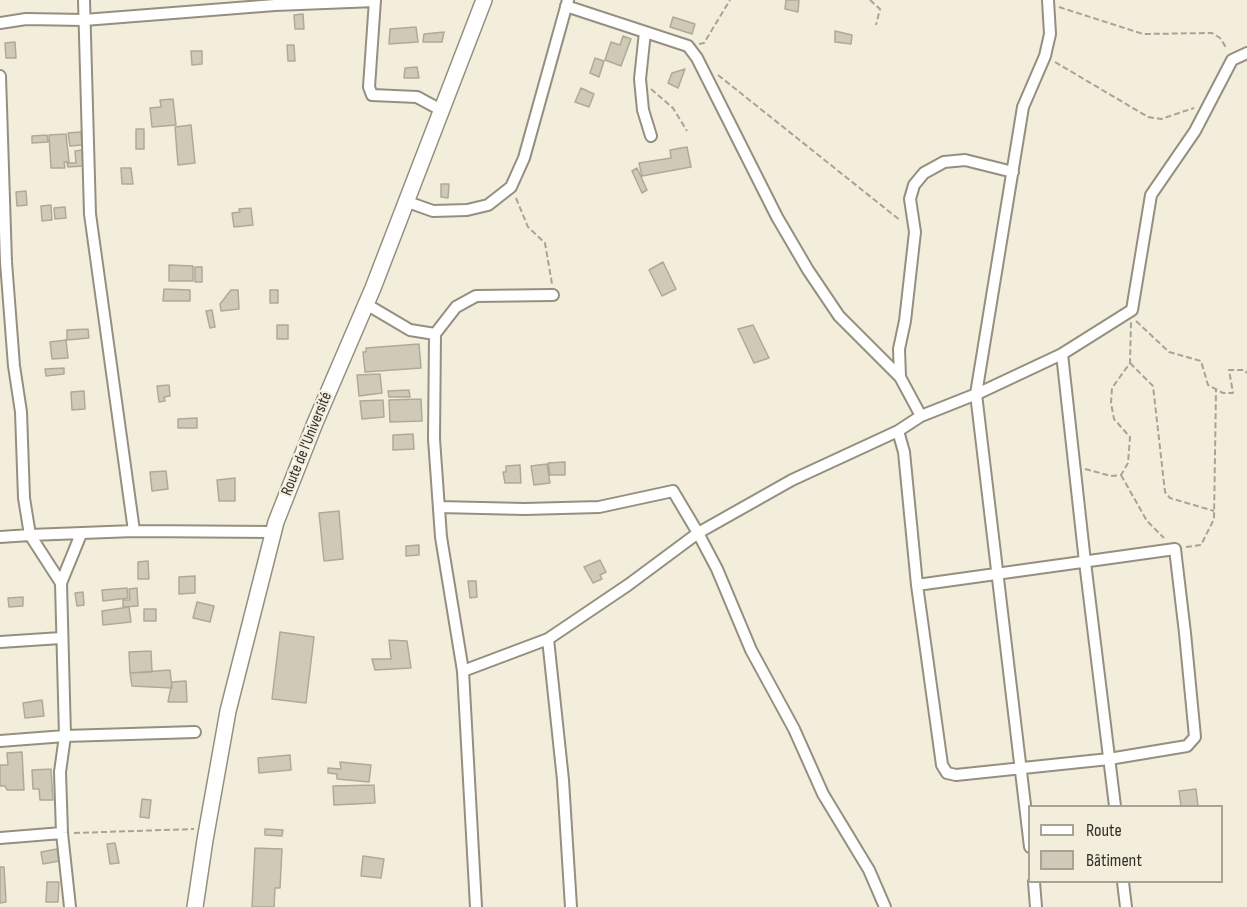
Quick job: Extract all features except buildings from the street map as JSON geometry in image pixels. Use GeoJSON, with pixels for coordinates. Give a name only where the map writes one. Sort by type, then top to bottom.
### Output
{"type":"FeatureCollection","features":[{"type":"Feature","properties":{"kind":"street"},"geometry":{"type":"LineString","coordinates":[[84,0],[90,214],[134,531]]}},
{"type":"Feature","properties":{"kind":"street"},"geometry":{"type":"LineString","coordinates":[[0,23],[26,19],[84,20],[275,4],[375,0],[369,87],[372,95],[417,97],[441,110]]}},
{"type":"Feature","properties":{"kind":"street","name":"Route de l'Université"},"geometry":{"type":"LineString","coordinates":[[195,907],[228,711],[273,532],[315,423],[366,304],[484,0]]}},
{"type":"Feature","properties":{"kind":"street"},"geometry":{"type":"LineString","coordinates":[[1028,838],[976,394],[1023,107],[1045,56],[1050,34],[1048,2]]}},
{"type":"Feature","properties":{"kind":"street"},"geometry":{"type":"LineString","coordinates":[[405,201],[433,211],[467,210],[488,205],[511,187],[524,158],[567,3],[688,46],[697,58],[777,217],[808,270],[839,316],[900,377],[921,416]]}},
{"type":"Feature","properties":{"kind":"street"},"geometry":{"type":"LineString","coordinates":[[645,32],[640,79],[643,110],[651,136]]}},
{"type":"Feature","properties":{"kind":"street"},"geometry":{"type":"LineString","coordinates":[[463,671],[548,639],[628,585],[698,533],[792,480],[898,431],[921,416],[976,394],[1062,354],[1132,310],[1151,195],[1195,131],[1232,60],[1247,53]]}},
{"type":"Feature","properties":{"kind":"street"},"geometry":{"type":"LineString","coordinates":[[0,76],[6,262],[14,366],[21,412],[24,498],[30,535],[61,583]]}},
{"type":"Feature","properties":{"kind":"street"},"geometry":{"type":"LineString","coordinates":[[900,377],[899,349],[905,321],[915,232],[910,199],[914,185],[924,173],[944,162],[965,160],[1013,172]]}},
{"type":"Feature","properties":{"kind":"street"},"geometry":{"type":"LineString","coordinates":[[476,907],[463,671],[441,537],[434,439],[435,334],[456,307],[476,296],[553,295]]}},
{"type":"Feature","properties":{"kind":"street"},"geometry":{"type":"LineString","coordinates":[[366,304],[410,330],[435,334]]}},
{"type":"Feature","properties":{"kind":"street"},"geometry":{"type":"LineString","coordinates":[[1062,354],[1115,805]]}},
{"type":"Feature","properties":{"kind":"street"},"geometry":{"type":"LineString","coordinates":[[898,431],[904,452],[917,585],[942,765],[947,773],[956,775],[1109,759],[1187,746],[1195,737],[1174,549],[997,576],[917,585]]}},
{"type":"Feature","properties":{"kind":"street"},"geometry":{"type":"LineString","coordinates":[[439,507],[525,509],[599,507],[673,491],[717,569],[751,650],[794,729],[823,794],[869,870],[885,907]]}},
{"type":"Feature","properties":{"kind":"street"},"geometry":{"type":"LineString","coordinates":[[0,537],[134,531],[273,532]]}},
{"type":"Feature","properties":{"kind":"street"},"geometry":{"type":"LineString","coordinates":[[70,907],[62,834],[60,772],[65,736],[61,583],[81,534]]}},
{"type":"Feature","properties":{"kind":"street"},"geometry":{"type":"LineString","coordinates":[[0,642],[61,638]]}},
{"type":"Feature","properties":{"kind":"street"},"geometry":{"type":"LineString","coordinates":[[548,639],[563,780],[571,907]]}},
{"type":"Feature","properties":{"kind":"street"},"geometry":{"type":"LineString","coordinates":[[0,741],[65,736],[195,732]]}},
{"type":"Feature","properties":{"kind":"street"},"geometry":{"type":"LineString","coordinates":[[0,838],[62,834]]}},
{"type":"Feature","properties":{"kind":"street"},"geometry":{"type":"LineString","coordinates":[[1034,883],[1036,907]]}},
{"type":"Feature","properties":{"kind":"street"},"geometry":{"type":"LineString","coordinates":[[1123,883],[1126,907]]}},
{"type":"Feature","properties":{"kind":"path"},"geometry":{"type":"LineString","coordinates":[[688,46],[704,43],[730,0]]}},
{"type":"Feature","properties":{"kind":"path"},"geometry":{"type":"LineString","coordinates":[[870,0],[880,9],[876,25]]}},
{"type":"Feature","properties":{"kind":"path"},"geometry":{"type":"LineString","coordinates":[[1048,2],[1143,34],[1212,33],[1220,38],[1232,60]]}},
{"type":"Feature","properties":{"kind":"path"},"geometry":{"type":"LineString","coordinates":[[1045,56],[1148,117],[1161,119],[1210,102]]}},
{"type":"Feature","properties":{"kind":"path"},"geometry":{"type":"LineString","coordinates":[[715,73],[915,232]]}},
{"type":"Feature","properties":{"kind":"path"},"geometry":{"type":"LineString","coordinates":[[640,79],[673,108],[687,131]]}},
{"type":"Feature","properties":{"kind":"path"},"geometry":{"type":"LineString","coordinates":[[511,187],[528,226],[545,243],[553,295]]}},
{"type":"Feature","properties":{"kind":"path"},"geometry":{"type":"LineString","coordinates":[[1121,475],[1128,463],[1130,437],[1114,419],[1111,403],[1113,388],[1130,363],[1132,317],[1169,352],[1201,361],[1208,385],[1223,393],[1233,393],[1229,370],[1244,370],[1247,374]]}},
{"type":"Feature","properties":{"kind":"path"},"geometry":{"type":"LineString","coordinates":[[1130,363],[1153,386],[1165,492],[1170,498],[1215,511]]}},
{"type":"Feature","properties":{"kind":"path"},"geometry":{"type":"LineString","coordinates":[[1121,475],[1147,522],[1174,549],[1200,545],[1214,519],[1215,511],[1216,389]]}},
{"type":"Feature","properties":{"kind":"path"},"geometry":{"type":"LineString","coordinates":[[1079,468],[1111,476],[1121,475]]}},
{"type":"Feature","properties":{"kind":"path"},"geometry":{"type":"LineString","coordinates":[[62,834],[207,828]]}}]}
